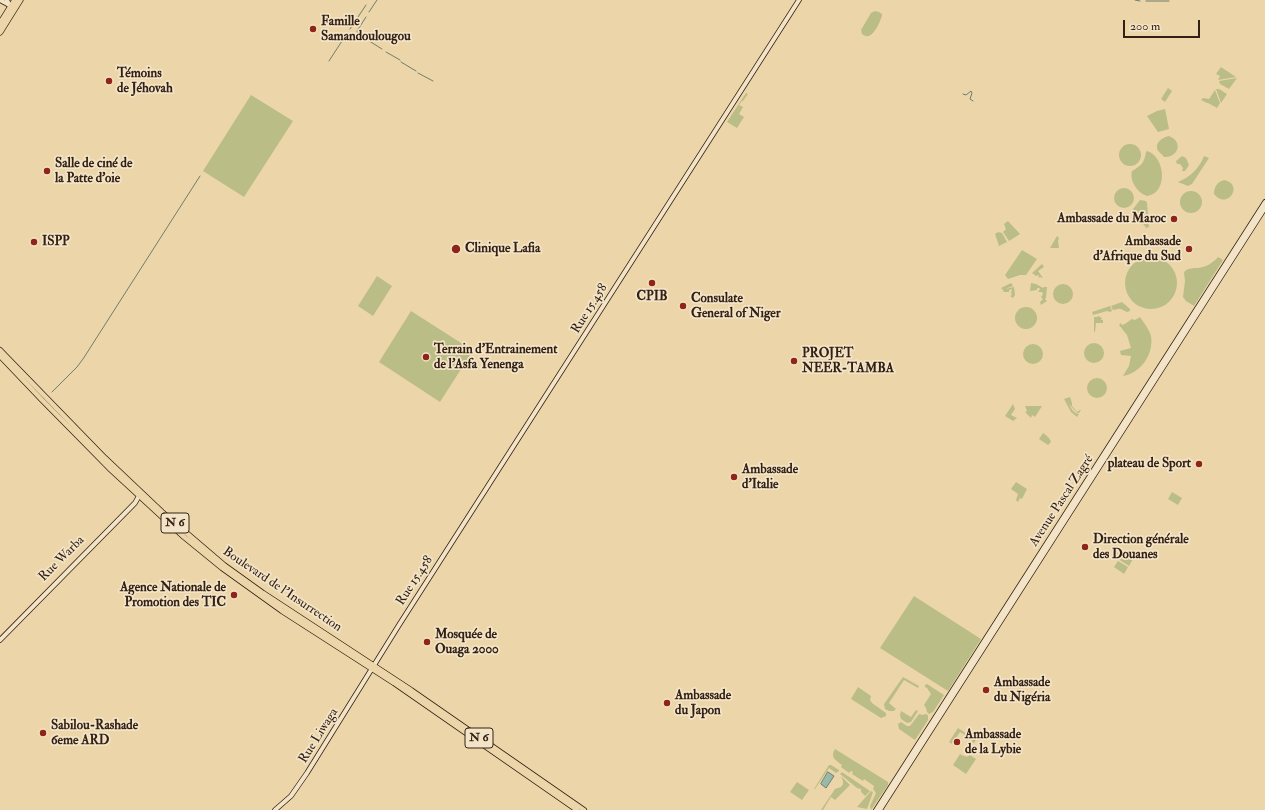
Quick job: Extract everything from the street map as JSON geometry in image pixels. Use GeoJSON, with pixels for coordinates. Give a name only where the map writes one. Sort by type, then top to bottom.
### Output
{"type":"FeatureCollection","features":[{"type":"Feature","properties":{"kind":"highway"},"geometry":{"type":"LineString","coordinates":[[0,24],[15,0]]}},
{"type":"Feature","properties":{"kind":"highway"},"geometry":{"type":"LineString","coordinates":[[0,32],[20,0]]}},
{"type":"Feature","properties":{"kind":"main road"},"geometry":{"type":"LineString","coordinates":[[0,0],[11,7]]}},
{"type":"Feature","properties":{"kind":"main road"},"geometry":{"type":"LineString","coordinates":[[7,0],[11,7],[12,14]]}},
{"type":"Feature","properties":{"kind":"main road","name":"Rue 15.458"},"geometry":{"type":"LineString","coordinates":[[374,667],[412,605],[799,0]]}},
{"type":"Feature","properties":{"kind":"main road","name":"Avenue Pascal Zagré"},"geometry":{"type":"LineString","coordinates":[[876,810],[1265,202]]}},
{"type":"Feature","properties":{"kind":"main road","name":"Avenue Pascal Zagré"},"geometry":{"type":"LineString","coordinates":[[880,810],[1265,208]]}},
{"type":"Feature","properties":{"kind":"main road","name":"Boulevard de l'Insurrection"},"geometry":{"type":"LineString","coordinates":[[0,350],[184,537],[222,568],[282,611],[374,667],[584,810]]}},
{"type":"Feature","properties":{"kind":"main road","name":"Boulevard de l'Insurrection"},"geometry":{"type":"LineString","coordinates":[[0,356],[85,444],[141,494]]}},
{"type":"Feature","properties":{"kind":"main road","name":"Rue Warba"},"geometry":{"type":"LineString","coordinates":[[0,639],[141,494]]}},
{"type":"Feature","properties":{"kind":"main road","name":"Boulevard de l'Insurrection"},"geometry":{"type":"LineString","coordinates":[[374,667],[577,810]]}},
{"type":"Feature","properties":{"kind":"main road","name":"Rue Liwaga"},"geometry":{"type":"LineString","coordinates":[[275,810],[296,790],[374,667]]}},
{"type":"Feature","properties":{"kind":"green space"},"geometry":{"type":"Polygon","coordinates":[[[875,11],[882,14],[881,20],[873,33],[866,36],[862,34],[861,30],[871,13],[875,11]]]}},
{"type":"Feature","properties":{"kind":"green space"},"geometry":{"type":"Polygon","coordinates":[[[1221,67],[1236,77],[1218,80],[1220,76],[1216,74],[1221,67]]]}},
{"type":"Feature","properties":{"kind":"green space"},"geometry":{"type":"Polygon","coordinates":[[[1237,78],[1229,89],[1220,84],[1219,81],[1237,78]]]}},
{"type":"Feature","properties":{"kind":"green space"},"geometry":{"type":"Polygon","coordinates":[[[1168,88],[1172,91],[1165,102],[1161,99],[1168,88]]]}},
{"type":"Feature","properties":{"kind":"green space"},"geometry":{"type":"Polygon","coordinates":[[[1216,89],[1219,89],[1227,94],[1221,103],[1216,89]]]}},
{"type":"Feature","properties":{"kind":"green space"},"geometry":{"type":"Polygon","coordinates":[[[1215,90],[1220,103],[1217,108],[1201,100],[1203,98],[1209,99],[1215,90]]]}},
{"type":"Feature","properties":{"kind":"green space"},"geometry":{"type":"Polygon","coordinates":[[[746,93],[748,94],[739,105],[743,107],[739,114],[744,117],[737,128],[727,122],[746,93]]]}},
{"type":"Feature","properties":{"kind":"green space"},"geometry":{"type":"Polygon","coordinates":[[[251,95],[293,121],[244,197],[203,171],[251,95]]]}},
{"type":"Feature","properties":{"kind":"green space"},"geometry":{"type":"Polygon","coordinates":[[[1165,109],[1169,129],[1158,132],[1147,116],[1165,109]]]}},
{"type":"Feature","properties":{"kind":"green space"},"geometry":{"type":"Polygon","coordinates":[[[1169,136],[1177,142],[1178,146],[1173,155],[1164,157],[1158,150],[1157,146],[1161,140],[1169,136]]]}},
{"type":"Feature","properties":{"kind":"green space"},"geometry":{"type":"Polygon","coordinates":[[[1130,144],[1138,147],[1141,155],[1138,163],[1130,166],[1122,163],[1119,155],[1122,147],[1130,144]]]}},
{"type":"Feature","properties":{"kind":"green space"},"geometry":{"type":"Polygon","coordinates":[[[1147,151],[1153,154],[1158,160],[1162,174],[1159,188],[1154,193],[1147,196],[1140,192],[1135,186],[1131,175],[1132,171],[1142,163],[1147,151]]]}},
{"type":"Feature","properties":{"kind":"green space"},"geometry":{"type":"Polygon","coordinates":[[[1182,156],[1186,158],[1189,165],[1185,171],[1182,171],[1183,168],[1180,164],[1177,164],[1176,161],[1182,156]]]}},
{"type":"Feature","properties":{"kind":"green space"},"geometry":{"type":"Polygon","coordinates":[[[1204,156],[1209,158],[1192,184],[1188,186],[1178,182],[1194,172],[1200,165],[1204,156]]]}},
{"type":"Feature","properties":{"kind":"green space"},"geometry":{"type":"Polygon","coordinates":[[[1224,180],[1230,182],[1233,186],[1233,191],[1232,195],[1224,200],[1214,194],[1216,185],[1224,180]]]}},
{"type":"Feature","properties":{"kind":"green space"},"geometry":{"type":"Polygon","coordinates":[[[1124,188],[1131,191],[1134,198],[1131,205],[1124,208],[1117,205],[1114,198],[1117,191],[1124,188]]]}},
{"type":"Feature","properties":{"kind":"green space"},"geometry":{"type":"Polygon","coordinates":[[[1191,191],[1199,194],[1202,202],[1199,210],[1191,213],[1183,210],[1180,202],[1183,194],[1191,191]]]}},
{"type":"Feature","properties":{"kind":"green space"},"geometry":{"type":"Polygon","coordinates":[[[1140,200],[1146,201],[1147,203],[1149,227],[1146,228],[1133,209],[1140,200]]]}},
{"type":"Feature","properties":{"kind":"green space"},"geometry":{"type":"Polygon","coordinates":[[[1008,221],[1020,234],[1009,241],[1003,232],[1006,229],[1004,224],[1008,221]]]}},
{"type":"Feature","properties":{"kind":"green space"},"geometry":{"type":"Polygon","coordinates":[[[998,232],[1002,233],[1007,242],[999,246],[995,234],[998,232]]]}},
{"type":"Feature","properties":{"kind":"green space"},"geometry":{"type":"Polygon","coordinates":[[[1057,236],[1059,238],[1059,248],[1050,248],[1057,236]]]}},
{"type":"Feature","properties":{"kind":"green space"},"geometry":{"type":"Polygon","coordinates":[[[1022,250],[1037,259],[1026,275],[1020,275],[1008,279],[1005,275],[1022,250]]]}},
{"type":"Feature","properties":{"kind":"green space"},"geometry":{"type":"Polygon","coordinates":[[[1151,257],[1161,259],[1169,265],[1175,273],[1177,283],[1175,293],[1169,301],[1161,307],[1151,309],[1141,307],[1133,301],[1127,293],[1125,283],[1127,273],[1133,265],[1141,259],[1151,257]]]}},
{"type":"Feature","properties":{"kind":"green space"},"geometry":{"type":"Polygon","coordinates":[[[1218,257],[1223,260],[1194,306],[1183,297],[1185,281],[1184,273],[1190,269],[1207,266],[1218,257]]]}},
{"type":"Feature","properties":{"kind":"green space"},"geometry":{"type":"Polygon","coordinates":[[[1042,264],[1044,267],[1038,271],[1043,278],[1038,278],[1038,275],[1036,276],[1032,273],[1042,264]]]}},
{"type":"Feature","properties":{"kind":"green space"},"geometry":{"type":"Polygon","coordinates":[[[377,276],[392,286],[373,316],[358,306],[377,276]]]}},
{"type":"Feature","properties":{"kind":"green space"},"geometry":{"type":"Polygon","coordinates":[[[1011,283],[1013,286],[1005,289],[1014,287],[1015,295],[1013,298],[1010,296],[1012,295],[1012,289],[1009,290],[1009,292],[1003,292],[1004,291],[1001,288],[1011,283]]]}},
{"type":"Feature","properties":{"kind":"green space"},"geometry":{"type":"Polygon","coordinates":[[[1031,283],[1043,288],[1047,287],[1045,299],[1047,301],[1041,305],[1040,302],[1043,299],[1041,297],[1043,294],[1042,292],[1038,292],[1040,289],[1039,288],[1037,288],[1037,290],[1030,291],[1031,283]]]}},
{"type":"Feature","properties":{"kind":"green space"},"geometry":{"type":"Polygon","coordinates":[[[1063,284],[1070,287],[1073,294],[1070,301],[1063,304],[1056,301],[1053,294],[1056,287],[1063,284]]]}},
{"type":"Feature","properties":{"kind":"green space"},"geometry":{"type":"Polygon","coordinates":[[[1122,302],[1130,309],[1130,311],[1127,312],[1120,309],[1113,310],[1111,306],[1122,302]]]}},
{"type":"Feature","properties":{"kind":"green space"},"geometry":{"type":"Polygon","coordinates":[[[1110,306],[1112,311],[1093,315],[1092,312],[1110,306]]]}},
{"type":"Feature","properties":{"kind":"green space"},"geometry":{"type":"Polygon","coordinates":[[[1026,307],[1034,310],[1037,318],[1034,326],[1026,329],[1018,326],[1015,318],[1018,310],[1026,307]]]}},
{"type":"Feature","properties":{"kind":"green space","name":"Terrain d'Entrainement de l'Asfa Yenenga"},"geometry":{"type":"Polygon","coordinates":[[[411,311],[472,350],[440,402],[379,362],[411,311]]]}},
{"type":"Feature","properties":{"kind":"green space"},"geometry":{"type":"Polygon","coordinates":[[[1098,316],[1102,318],[1101,320],[1103,320],[1103,323],[1096,323],[1094,332],[1094,317],[1098,316]]]}},
{"type":"Feature","properties":{"kind":"green space"},"geometry":{"type":"Polygon","coordinates":[[[1140,317],[1148,328],[1151,336],[1148,356],[1141,367],[1123,376],[1129,366],[1131,356],[1121,355],[1120,351],[1131,348],[1127,335],[1119,325],[1121,323],[1122,325],[1125,324],[1132,319],[1135,320],[1140,317]]]}},
{"type":"Feature","properties":{"kind":"green space"},"geometry":{"type":"Polygon","coordinates":[[[1090,343],[1098,343],[1104,349],[1104,357],[1098,363],[1090,363],[1084,357],[1084,349],[1090,343]]]}},
{"type":"Feature","properties":{"kind":"green space"},"geometry":{"type":"Polygon","coordinates":[[[1033,344],[1040,347],[1043,354],[1040,361],[1033,364],[1026,361],[1023,354],[1026,347],[1033,344]]]}},
{"type":"Feature","properties":{"kind":"green space"},"geometry":{"type":"Polygon","coordinates":[[[1097,378],[1104,381],[1107,388],[1104,395],[1097,398],[1090,395],[1087,388],[1090,381],[1097,378]]]}},
{"type":"Feature","properties":{"kind":"green space"},"geometry":{"type":"Polygon","coordinates":[[[1070,397],[1072,406],[1077,412],[1081,410],[1077,413],[1069,404],[1074,412],[1079,414],[1077,417],[1071,412],[1064,399],[1070,397]]]}},
{"type":"Feature","properties":{"kind":"green space"},"geometry":{"type":"Polygon","coordinates":[[[1013,404],[1015,409],[1011,415],[1017,418],[1013,421],[1005,416],[1013,404]]]}},
{"type":"Feature","properties":{"kind":"green space"},"geometry":{"type":"Polygon","coordinates":[[[1025,406],[1042,406],[1035,417],[1032,415],[1031,418],[1025,412],[1027,411],[1025,406]]]}},
{"type":"Feature","properties":{"kind":"green space"},"geometry":{"type":"Polygon","coordinates":[[[1043,433],[1051,442],[1048,445],[1039,439],[1043,433]]]}},
{"type":"Feature","properties":{"kind":"green space"},"geometry":{"type":"Polygon","coordinates":[[[1016,482],[1027,489],[1022,499],[1020,498],[1018,502],[1016,500],[1018,494],[1011,489],[1016,482]]]}},
{"type":"Feature","properties":{"kind":"green space"},"geometry":{"type":"Polygon","coordinates":[[[1172,492],[1182,498],[1178,505],[1168,499],[1172,492]]]}},
{"type":"Feature","properties":{"kind":"green space"},"geometry":{"type":"Polygon","coordinates":[[[1119,550],[1133,559],[1129,566],[1115,557],[1119,550]]]}},
{"type":"Feature","properties":{"kind":"green space"},"geometry":{"type":"Polygon","coordinates":[[[1118,561],[1128,567],[1124,574],[1114,567],[1118,561]]]}},
{"type":"Feature","properties":{"kind":"green space"},"geometry":{"type":"Polygon","coordinates":[[[914,596],[981,639],[948,691],[880,648],[914,596]]]}},
{"type":"Feature","properties":{"kind":"green space"},"geometry":{"type":"Polygon","coordinates":[[[903,677],[919,686],[918,688],[904,680],[889,703],[896,709],[894,711],[889,711],[885,709],[884,704],[903,677]]]}},
{"type":"Feature","properties":{"kind":"green space"},"geometry":{"type":"Polygon","coordinates":[[[927,684],[944,695],[933,712],[929,714],[924,705],[931,694],[925,687],[927,684]]]}},
{"type":"Feature","properties":{"kind":"green space"},"geometry":{"type":"Polygon","coordinates":[[[858,687],[871,696],[870,700],[872,703],[886,713],[886,716],[881,718],[851,699],[858,687]]]}},
{"type":"Feature","properties":{"kind":"green space"},"geometry":{"type":"Polygon","coordinates":[[[916,710],[918,711],[911,722],[907,723],[901,719],[901,711],[911,717],[916,710]]]}},
{"type":"Feature","properties":{"kind":"green space"},"geometry":{"type":"Polygon","coordinates":[[[919,714],[928,715],[928,720],[915,740],[899,729],[898,724],[901,722],[907,726],[910,726],[919,714]]]}},
{"type":"Feature","properties":{"kind":"green space"},"geometry":{"type":"Polygon","coordinates":[[[958,728],[976,740],[974,743],[972,742],[972,739],[960,732],[952,744],[949,742],[958,728]]]}},
{"type":"Feature","properties":{"kind":"green space"},"geometry":{"type":"Polygon","coordinates":[[[835,749],[888,782],[888,785],[871,810],[870,806],[876,793],[873,789],[874,786],[864,779],[863,781],[852,774],[853,772],[851,771],[849,773],[841,767],[842,765],[835,760],[833,756],[835,749]]]}},
{"type":"Feature","properties":{"kind":"green space"},"geometry":{"type":"Polygon","coordinates":[[[960,754],[967,757],[970,755],[976,759],[966,774],[953,765],[960,754]]]}},
{"type":"Feature","properties":{"kind":"green space"},"geometry":{"type":"Polygon","coordinates":[[[829,765],[839,771],[836,773],[829,768],[814,789],[829,765]]]}},
{"type":"Feature","properties":{"kind":"green space"},"geometry":{"type":"Polygon","coordinates":[[[842,772],[870,791],[865,796],[861,792],[861,789],[857,788],[840,774],[842,772]]]}},
{"type":"Feature","properties":{"kind":"green space"},"geometry":{"type":"Polygon","coordinates":[[[841,776],[850,785],[835,800],[831,797],[823,810],[821,810],[835,789],[841,787],[843,784],[841,776]]]}},
{"type":"Feature","properties":{"kind":"green space"},"geometry":{"type":"Polygon","coordinates":[[[797,782],[809,790],[802,800],[790,792],[797,782]]]}},
{"type":"Feature","properties":{"kind":"green space"},"geometry":{"type":"Polygon","coordinates":[[[871,791],[873,792],[867,809],[857,807],[871,791]]]}},
{"type":"Feature","properties":{"kind":"shaded area"},"geometry":{"type":"Polygon","coordinates":[[[828,772],[834,776],[826,788],[821,784],[828,772]]]}},
{"type":"Feature","properties":{"kind":"waterway"},"geometry":{"type":"LineString","coordinates":[[369,12],[377,0]]}},
{"type":"Feature","properties":{"kind":"waterway"},"geometry":{"type":"LineString","coordinates":[[1135,0],[1140,1]]}},
{"type":"Feature","properties":{"kind":"waterway"},"geometry":{"type":"LineString","coordinates":[[1146,1],[1169,1]]}},
{"type":"Feature","properties":{"kind":"waterway"},"geometry":{"type":"LineString","coordinates":[[350,29],[366,5]]}},
{"type":"Feature","properties":{"kind":"waterway"},"geometry":{"type":"LineString","coordinates":[[366,17],[357,31],[358,34],[382,49]]}},
{"type":"Feature","properties":{"kind":"waterway"},"geometry":{"type":"LineString","coordinates":[[329,61],[342,41]]}},
{"type":"Feature","properties":{"kind":"waterway"},"geometry":{"type":"LineString","coordinates":[[386,52],[400,60]]}},
{"type":"Feature","properties":{"kind":"waterway"},"geometry":{"type":"LineString","coordinates":[[401,62],[416,71]]}},
{"type":"Feature","properties":{"kind":"waterway"},"geometry":{"type":"LineString","coordinates":[[418,73],[433,81]]}},
{"type":"Feature","properties":{"kind":"waterway"},"geometry":{"type":"LineString","coordinates":[[963,94],[966,95],[971,91],[972,93],[970,99],[973,101]]}},
{"type":"Feature","properties":{"kind":"waterway"},"geometry":{"type":"LineString","coordinates":[[52,392],[83,359],[200,176]]}},
{"type":"Feature","properties":{"kind":"place","name":"Famille Samandoulougou"},"geometry":{"type":"Point","coordinates":[313,29]}},
{"type":"Feature","properties":{"kind":"place","name":"Témoins de Jéhovah"},"geometry":{"type":"Point","coordinates":[109,81]}},
{"type":"Feature","properties":{"kind":"place","name":"Salle de ciné de la Patte d'oie"},"geometry":{"type":"Point","coordinates":[47,171]}},
{"type":"Feature","properties":{"kind":"place","name":"Ambassade du Maroc"},"geometry":{"type":"Point","coordinates":[1174,219]}},
{"type":"Feature","properties":{"kind":"place","name":"ISPP"},"geometry":{"type":"Point","coordinates":[34,242]}},
{"type":"Feature","properties":{"kind":"place","name":"Clinique Lafia"},"geometry":{"type":"Point","coordinates":[456,249]}},
{"type":"Feature","properties":{"kind":"place","name":"Ambassade d'Afrique du Sud"},"geometry":{"type":"Point","coordinates":[1189,249]}},
{"type":"Feature","properties":{"kind":"place","name":"CPIB"},"geometry":{"type":"Point","coordinates":[652,283]}},
{"type":"Feature","properties":{"kind":"place","name":"Consulate General of Niger"},"geometry":{"type":"Point","coordinates":[683,306]}},
{"type":"Feature","properties":{"kind":"place","name":"Terrain d'Entrainement de l'Asfa Yenenga"},"geometry":{"type":"Point","coordinates":[426,357]}},
{"type":"Feature","properties":{"kind":"place","name":"PROJET NEER-TAMBA"},"geometry":{"type":"Point","coordinates":[794,361]}},
{"type":"Feature","properties":{"kind":"place","name":"plateau de Sport"},"geometry":{"type":"Point","coordinates":[1199,464]}},
{"type":"Feature","properties":{"kind":"place","name":"Ambassade d'Italie"},"geometry":{"type":"Point","coordinates":[734,477]}},
{"type":"Feature","properties":{"kind":"place","name":"Direction générale des Douanes"},"geometry":{"type":"Point","coordinates":[1085,547]}},
{"type":"Feature","properties":{"kind":"place","name":"Agence Nationale de Promotion des TIC"},"geometry":{"type":"Point","coordinates":[234,595]}},
{"type":"Feature","properties":{"kind":"place","name":"Mosquée de Ouaga 2000"},"geometry":{"type":"Point","coordinates":[427,642]}},
{"type":"Feature","properties":{"kind":"place","name":"Ambassade du Nigéria"},"geometry":{"type":"Point","coordinates":[986,690]}},
{"type":"Feature","properties":{"kind":"place","name":"Ambassade du Japon"},"geometry":{"type":"Point","coordinates":[667,703]}},
{"type":"Feature","properties":{"kind":"place","name":"Sabilou-Rashade 6eme ARD"},"geometry":{"type":"Point","coordinates":[43,733]}},
{"type":"Feature","properties":{"kind":"place","name":"Ambassade de la Lybie"},"geometry":{"type":"Point","coordinates":[957,742]}}]}
